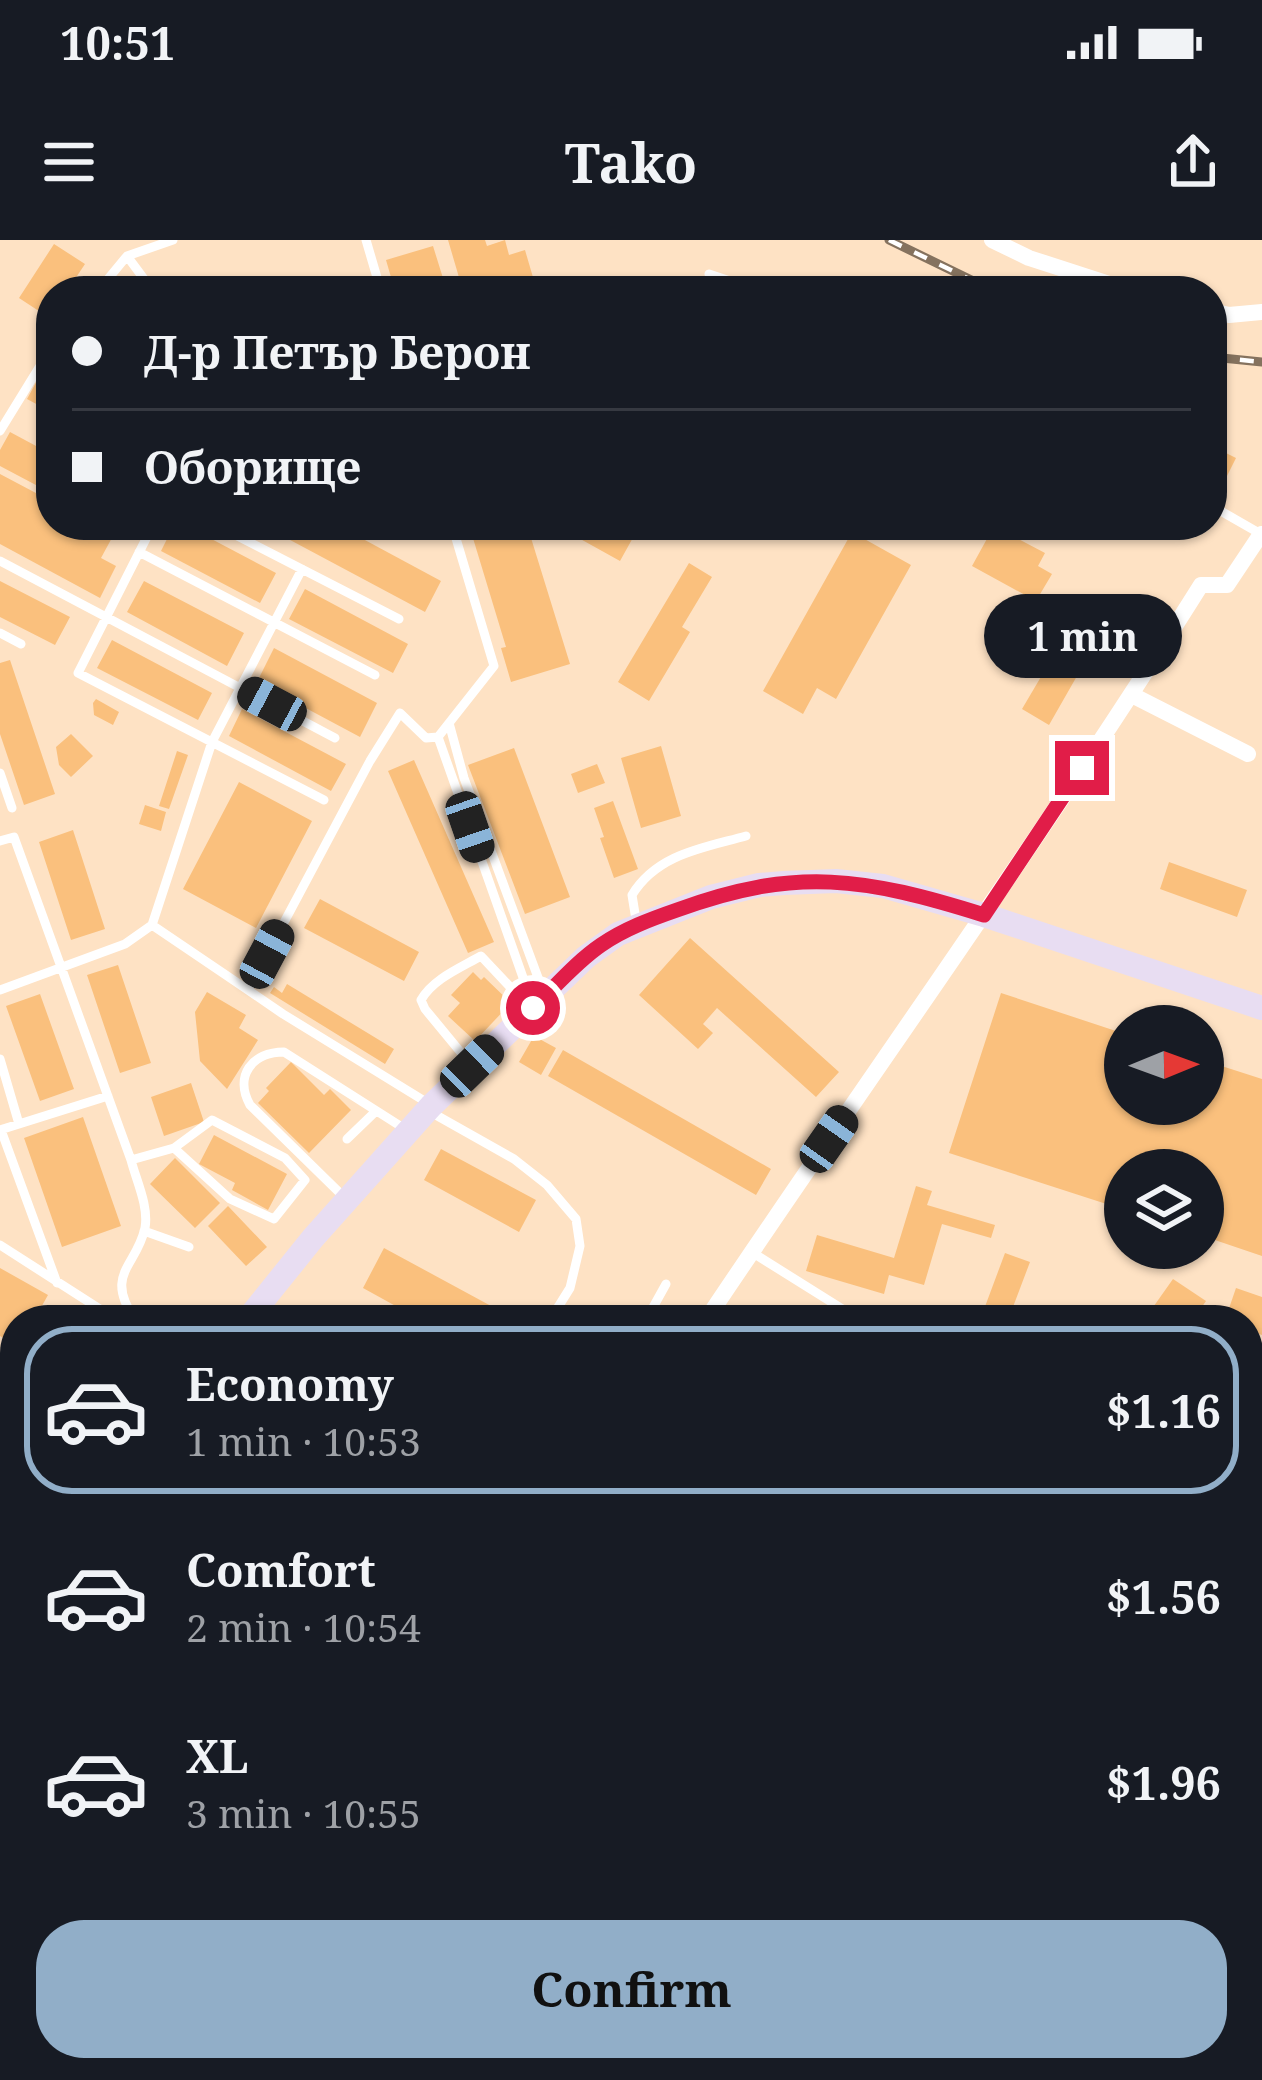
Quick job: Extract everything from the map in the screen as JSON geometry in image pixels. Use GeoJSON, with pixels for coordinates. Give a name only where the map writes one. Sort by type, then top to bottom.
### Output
{"type":"FeatureCollection","features":[{"type":"Feature","properties":{"kind":"street"},"geometry":{"type":"LineString","coordinates":[[992,240],[1085,276]]}},
{"type":"Feature","properties":{"kind":"street"},"geometry":{"type":"LineString","coordinates":[[1227,315],[1262,312]]}},
{"type":"Feature","properties":{"kind":"street"},"geometry":{"type":"LineString","coordinates":[[716,1305],[984,915],[1201,585],[1227,585],[1261,533]]}},
{"type":"Feature","properties":{"kind":"street"},"geometry":{"type":"LineString","coordinates":[[1132,694],[1248,754]]}},
{"type":"Feature","properties":{"kind":"street"},"geometry":{"type":"LineString","coordinates":[[259,1305],[429,1108],[599,946],[711,897],[759,885],[836,880],[883,886],[1262,1008]]}},
{"type":"Feature","properties":{"kind":"lane"},"geometry":{"type":"LineString","coordinates":[[111,276],[128,256],[173,240]]}},
{"type":"Feature","properties":{"kind":"lane"},"geometry":{"type":"LineString","coordinates":[[366,240],[377,276]]}},
{"type":"Feature","properties":{"kind":"lane"},"geometry":{"type":"LineString","coordinates":[[128,256],[142,276]]}},
{"type":"Feature","properties":{"kind":"lane"},"geometry":{"type":"LineString","coordinates":[[709,274],[715,276]]}},
{"type":"Feature","properties":{"kind":"lane"},"geometry":{"type":"LineString","coordinates":[[0,431],[36,372]]}},
{"type":"Feature","properties":{"kind":"lane"},"geometry":{"type":"LineString","coordinates":[[1227,514],[1261,533]]}},
{"type":"Feature","properties":{"kind":"lane"},"geometry":{"type":"LineString","coordinates":[[145,540],[78,673],[324,800]]}},
{"type":"Feature","properties":{"kind":"lane"},"geometry":{"type":"LineString","coordinates":[[245,540],[399,619]]}},
{"type":"Feature","properties":{"kind":"lane"},"geometry":{"type":"LineString","coordinates":[[248,990],[400,713],[426,738],[437,736],[494,666],[456,540]]}},
{"type":"Feature","properties":{"kind":"lane"},"geometry":{"type":"LineString","coordinates":[[139,552],[375,675]]}},
{"type":"Feature","properties":{"kind":"lane"},"geometry":{"type":"LineString","coordinates":[[0,561],[335,738]]}},
{"type":"Feature","properties":{"kind":"lane"},"geometry":{"type":"LineString","coordinates":[[0,990],[125,944],[152,925],[212,742],[302,569]]}},
{"type":"Feature","properties":{"kind":"lane"},"geometry":{"type":"LineString","coordinates":[[0,633],[20,644]]}},
{"type":"Feature","properties":{"kind":"lane"},"geometry":{"type":"LineString","coordinates":[[448,723],[537,1005]]}},
{"type":"Feature","properties":{"kind":"lane"},"geometry":{"type":"LineString","coordinates":[[437,736],[537,1005]]}},
{"type":"Feature","properties":{"kind":"lane"},"geometry":{"type":"LineString","coordinates":[[0,773],[12,808]]}},
{"type":"Feature","properties":{"kind":"lane"},"geometry":{"type":"LineString","coordinates":[[637,926],[632,895],[651,870],[676,856],[746,836]]}},
{"type":"Feature","properties":{"kind":"lane"},"geometry":{"type":"LineString","coordinates":[[0,841],[14,838],[144,1206],[144,1231],[122,1284],[127,1305]]}},
{"type":"Feature","properties":{"kind":"lane"},"geometry":{"type":"LineString","coordinates":[[152,925],[547,1185],[576,1219],[580,1246],[570,1288],[559,1305]]}},
{"type":"Feature","properties":{"kind":"lane"},"geometry":{"type":"LineString","coordinates":[[472,1066],[425,1010],[424,993],[481,956],[537,1005]]}},
{"type":"Feature","properties":{"kind":"lane"},"geometry":{"type":"LineString","coordinates":[[346,1200],[250,1105],[243,1088],[245,1072],[256,1058],[284,1052],[408,1132]]}},
{"type":"Feature","properties":{"kind":"lane"},"geometry":{"type":"LineString","coordinates":[[0,1059],[20,1124]]}},
{"type":"Feature","properties":{"kind":"lane"},"geometry":{"type":"LineString","coordinates":[[57,1283],[1,1130],[108,1096]]}},
{"type":"Feature","properties":{"kind":"lane"},"geometry":{"type":"LineString","coordinates":[[347,1139],[376,1111]]}},
{"type":"Feature","properties":{"kind":"lane"},"geometry":{"type":"LineString","coordinates":[[130,1160],[174,1148],[212,1120],[285,1158],[305,1180],[274,1220],[230,1199],[174,1148]]}},
{"type":"Feature","properties":{"kind":"lane"},"geometry":{"type":"LineString","coordinates":[[144,1231],[189,1247]]}},
{"type":"Feature","properties":{"kind":"lane"},"geometry":{"type":"LineString","coordinates":[[0,1245],[93,1305]]}},
{"type":"Feature","properties":{"kind":"lane"},"geometry":{"type":"LineString","coordinates":[[751,1252],[836,1305]]}},
{"type":"Feature","properties":{"kind":"lane"},"geometry":{"type":"LineString","coordinates":[[654,1305],[666,1284]]}},
{"type":"Feature","properties":{"kind":"building"},"geometry":{"type":"Polygon","coordinates":[[[448,240],[485,240],[487,246],[505,240],[509,255],[525,250],[533,276],[459,276],[448,240]]]}},
{"type":"Feature","properties":{"kind":"building"},"geometry":{"type":"Polygon","coordinates":[[[54,244],[85,264],[77,276],[36,276],[36,309],[19,298],[54,244]]]}},
{"type":"Feature","properties":{"kind":"building"},"geometry":{"type":"Polygon","coordinates":[[[433,246],[442,276],[391,276],[386,260],[433,246]]]}},
{"type":"Feature","properties":{"kind":"building"},"geometry":{"type":"Polygon","coordinates":[[[36,383],[36,404],[27,399],[36,383]]]}},
{"type":"Feature","properties":{"kind":"building"},"geometry":{"type":"Polygon","coordinates":[[[10,432],[36,446],[36,485],[0,466],[0,450],[10,432]]]}},
{"type":"Feature","properties":{"kind":"building"},"geometry":{"type":"Polygon","coordinates":[[[1227,454],[1236,458],[1227,476],[1227,454]]]}},
{"type":"Feature","properties":{"kind":"building"},"geometry":{"type":"Polygon","coordinates":[[[0,474],[36,493],[36,540],[111,540],[101,558],[116,566],[100,598],[0,544],[0,474]]]}},
{"type":"Feature","properties":{"kind":"building"},"geometry":{"type":"Polygon","coordinates":[[[166,540],[213,540],[276,573],[260,603],[161,551],[166,540]]]}},
{"type":"Feature","properties":{"kind":"building"},"geometry":{"type":"Polygon","coordinates":[[[290,540],[365,540],[441,581],[425,612],[290,540]]]}},
{"type":"Feature","properties":{"kind":"building"},"geometry":{"type":"Polygon","coordinates":[[[474,540],[532,540],[570,664],[511,682],[501,648],[506,647],[474,540]]]}},
{"type":"Feature","properties":{"kind":"building"},"geometry":{"type":"Polygon","coordinates":[[[582,540],[632,540],[620,561],[582,540]]]}},
{"type":"Feature","properties":{"kind":"building"},"geometry":{"type":"Polygon","coordinates":[[[848,540],[866,540],[911,565],[836,699],[817,688],[803,714],[763,691],[848,540]]]}},
{"type":"Feature","properties":{"kind":"building"},"geometry":{"type":"Polygon","coordinates":[[[986,540],[1020,540],[1045,553],[1038,566],[1052,574],[1036,601],[972,566],[986,540]]]}},
{"type":"Feature","properties":{"kind":"building"},"geometry":{"type":"Polygon","coordinates":[[[689,563],[712,577],[682,627],[690,632],[649,701],[618,682],[689,563]]]}},
{"type":"Feature","properties":{"kind":"building"},"geometry":{"type":"Polygon","coordinates":[[[0,581],[70,617],[55,645],[0,617],[0,581]]]}},
{"type":"Feature","properties":{"kind":"building"},"geometry":{"type":"Polygon","coordinates":[[[144,581],[244,633],[227,666],[127,612],[144,581]]]}},
{"type":"Feature","properties":{"kind":"building"},"geometry":{"type":"Polygon","coordinates":[[[305,589],[408,644],[393,673],[289,619],[305,589]]]}},
{"type":"Feature","properties":{"kind":"building"},"geometry":{"type":"Polygon","coordinates":[[[112,640],[212,693],[198,720],[97,668],[112,640]]]}},
{"type":"Feature","properties":{"kind":"building"},"geometry":{"type":"Polygon","coordinates":[[[274,648],[377,703],[360,737],[257,682],[274,648]]]}},
{"type":"Feature","properties":{"kind":"building"},"geometry":{"type":"Polygon","coordinates":[[[1055,653],[1081,669],[1049,725],[1022,709],[1055,653]]]}},
{"type":"Feature","properties":{"kind":"building"},"geometry":{"type":"Polygon","coordinates":[[[10,660],[55,794],[24,805],[0,734],[0,663],[10,660]]]}},
{"type":"Feature","properties":{"kind":"building"},"geometry":{"type":"Polygon","coordinates":[[[96,699],[119,712],[113,725],[94,715],[96,699]]]}},
{"type":"Feature","properties":{"kind":"building"},"geometry":{"type":"Polygon","coordinates":[[[242,709],[346,764],[331,791],[229,736],[242,709]]]}},
{"type":"Feature","properties":{"kind":"building"},"geometry":{"type":"Polygon","coordinates":[[[71,734],[93,756],[71,777],[59,765],[56,747],[71,734]]]}},
{"type":"Feature","properties":{"kind":"building"},"geometry":{"type":"Polygon","coordinates":[[[661,746],[681,816],[641,828],[621,758],[661,746]]]}},
{"type":"Feature","properties":{"kind":"building"},"geometry":{"type":"Polygon","coordinates":[[[514,748],[570,897],[525,914],[468,765],[514,748]]]}},
{"type":"Feature","properties":{"kind":"building"},"geometry":{"type":"Polygon","coordinates":[[[177,751],[188,755],[169,809],[159,806],[177,751]]]}},
{"type":"Feature","properties":{"kind":"building"},"geometry":{"type":"Polygon","coordinates":[[[414,760],[494,942],[468,953],[388,771],[414,760]]]}},
{"type":"Feature","properties":{"kind":"building"},"geometry":{"type":"Polygon","coordinates":[[[597,764],[605,783],[578,793],[571,774],[597,764]]]}},
{"type":"Feature","properties":{"kind":"building"},"geometry":{"type":"Polygon","coordinates":[[[239,782],[312,821],[256,928],[183,889],[239,782]]]}},
{"type":"Feature","properties":{"kind":"building"},"geometry":{"type":"Polygon","coordinates":[[[613,801],[638,869],[614,878],[594,808],[613,801]]]}},
{"type":"Feature","properties":{"kind":"building"},"geometry":{"type":"Polygon","coordinates":[[[145,805],[166,812],[161,831],[139,824],[145,805]]]}},
{"type":"Feature","properties":{"kind":"building"},"geometry":{"type":"Polygon","coordinates":[[[73,830],[105,929],[71,940],[39,842],[73,830]]]}},
{"type":"Feature","properties":{"kind":"building"},"geometry":{"type":"Polygon","coordinates":[[[1169,862],[1247,890],[1237,917],[1160,889],[1169,862]]]}},
{"type":"Feature","properties":{"kind":"building"},"geometry":{"type":"Polygon","coordinates":[[[320,899],[419,952],[404,981],[304,928],[320,899]]]}},
{"type":"Feature","properties":{"kind":"building"},"geometry":{"type":"Polygon","coordinates":[[[690,938],[839,1072],[816,1097],[717,1008],[703,1024],[713,1033],[698,1049],[639,995],[690,938]]]}},
{"type":"Feature","properties":{"kind":"building"},"geometry":{"type":"Polygon","coordinates":[[[118,965],[151,1063],[120,1073],[87,975],[118,965]]]}},
{"type":"Feature","properties":{"kind":"building"},"geometry":{"type":"Polygon","coordinates":[[[473,972],[511,1003],[475,1041],[448,1016],[460,1003],[451,995],[473,972]]]}},
{"type":"Feature","properties":{"kind":"building"},"geometry":{"type":"Polygon","coordinates":[[[287,984],[394,1049],[385,1064],[270,993],[274,987],[282,993],[287,984]]]}},
{"type":"Feature","properties":{"kind":"building"},"geometry":{"type":"Polygon","coordinates":[[[207,992],[246,1015],[239,1028],[258,1040],[227,1089],[200,1061],[195,1012],[207,992]]]}},
{"type":"Feature","properties":{"kind":"building"},"geometry":{"type":"Polygon","coordinates":[[[1001,993],[1104,1027],[1104,1125],[1224,1125],[1224,1067],[1262,1079],[1262,1256],[1224,1243],[1224,1149],[1104,1149],[1104,1203],[949,1153],[1001,993]]]}},
{"type":"Feature","properties":{"kind":"building"},"geometry":{"type":"Polygon","coordinates":[[[40,994],[74,1089],[40,1101],[6,1006],[40,994]]]}},
{"type":"Feature","properties":{"kind":"building"},"geometry":{"type":"Polygon","coordinates":[[[534,1036],[556,1048],[541,1075],[519,1062],[534,1036]]]}},
{"type":"Feature","properties":{"kind":"building"},"geometry":{"type":"Polygon","coordinates":[[[563,1050],[771,1169],[756,1195],[548,1076],[563,1050]]]}},
{"type":"Feature","properties":{"kind":"building"},"geometry":{"type":"Polygon","coordinates":[[[291,1062],[324,1095],[330,1089],[351,1110],[309,1153],[258,1103],[291,1062]]]}},
{"type":"Feature","properties":{"kind":"building"},"geometry":{"type":"Polygon","coordinates":[[[191,1083],[204,1122],[164,1136],[151,1097],[191,1083]]]}},
{"type":"Feature","properties":{"kind":"building"},"geometry":{"type":"Polygon","coordinates":[[[83,1117],[121,1226],[62,1247],[24,1138],[83,1117]]]}},
{"type":"Feature","properties":{"kind":"building"},"geometry":{"type":"Polygon","coordinates":[[[214,1135],[287,1174],[268,1210],[232,1190],[235,1183],[199,1164],[214,1135]]]}},
{"type":"Feature","properties":{"kind":"building"},"geometry":{"type":"Polygon","coordinates":[[[441,1149],[536,1200],[519,1232],[424,1180],[441,1149]]]}},
{"type":"Feature","properties":{"kind":"building"},"geometry":{"type":"Polygon","coordinates":[[[175,1158],[220,1203],[195,1228],[150,1184],[175,1158]]]}},
{"type":"Feature","properties":{"kind":"building"},"geometry":{"type":"Polygon","coordinates":[[[916,1186],[932,1191],[927,1205],[995,1225],[991,1238],[942,1224],[924,1285],[889,1275],[884,1294],[806,1271],[817,1235],[894,1258],[916,1186]]]}},
{"type":"Feature","properties":{"kind":"building"},"geometry":{"type":"Polygon","coordinates":[[[228,1206],[267,1247],[246,1266],[208,1226],[228,1206]]]}},
{"type":"Feature","properties":{"kind":"building"},"geometry":{"type":"Polygon","coordinates":[[[384,1248],[489,1305],[394,1305],[363,1288],[384,1248]]]}},
{"type":"Feature","properties":{"kind":"building"},"geometry":{"type":"Polygon","coordinates":[[[1005,1253],[1030,1262],[1014,1305],[986,1305],[1005,1253]]]}},
{"type":"Feature","properties":{"kind":"building"},"geometry":{"type":"Polygon","coordinates":[[[0,1268],[48,1295],[42,1305],[0,1305],[0,1268]]]}},
{"type":"Feature","properties":{"kind":"building"},"geometry":{"type":"Polygon","coordinates":[[[1173,1279],[1206,1301],[1203,1305],[1155,1305],[1173,1279]]]}},
{"type":"Feature","properties":{"kind":"building"},"geometry":{"type":"Polygon","coordinates":[[[1236,1288],[1262,1297],[1262,1305],[1230,1305],[1236,1288]]]}},
{"type":"Feature","properties":{"kind":"railway"},"geometry":{"type":"LineString","coordinates":[[889,240],[963,276]]}},
{"type":"Feature","properties":{"kind":"railway"},"geometry":{"type":"LineString","coordinates":[[1227,358],[1262,362]]}},
{"type":"Feature","properties":{"kind":"route"},"geometry":{"type":"LineString","coordinates":[[533,1008],[586,957],[618,934],[711,897],[759,885],[836,880],[883,886],[984,915],[1082,768]]}}]}
